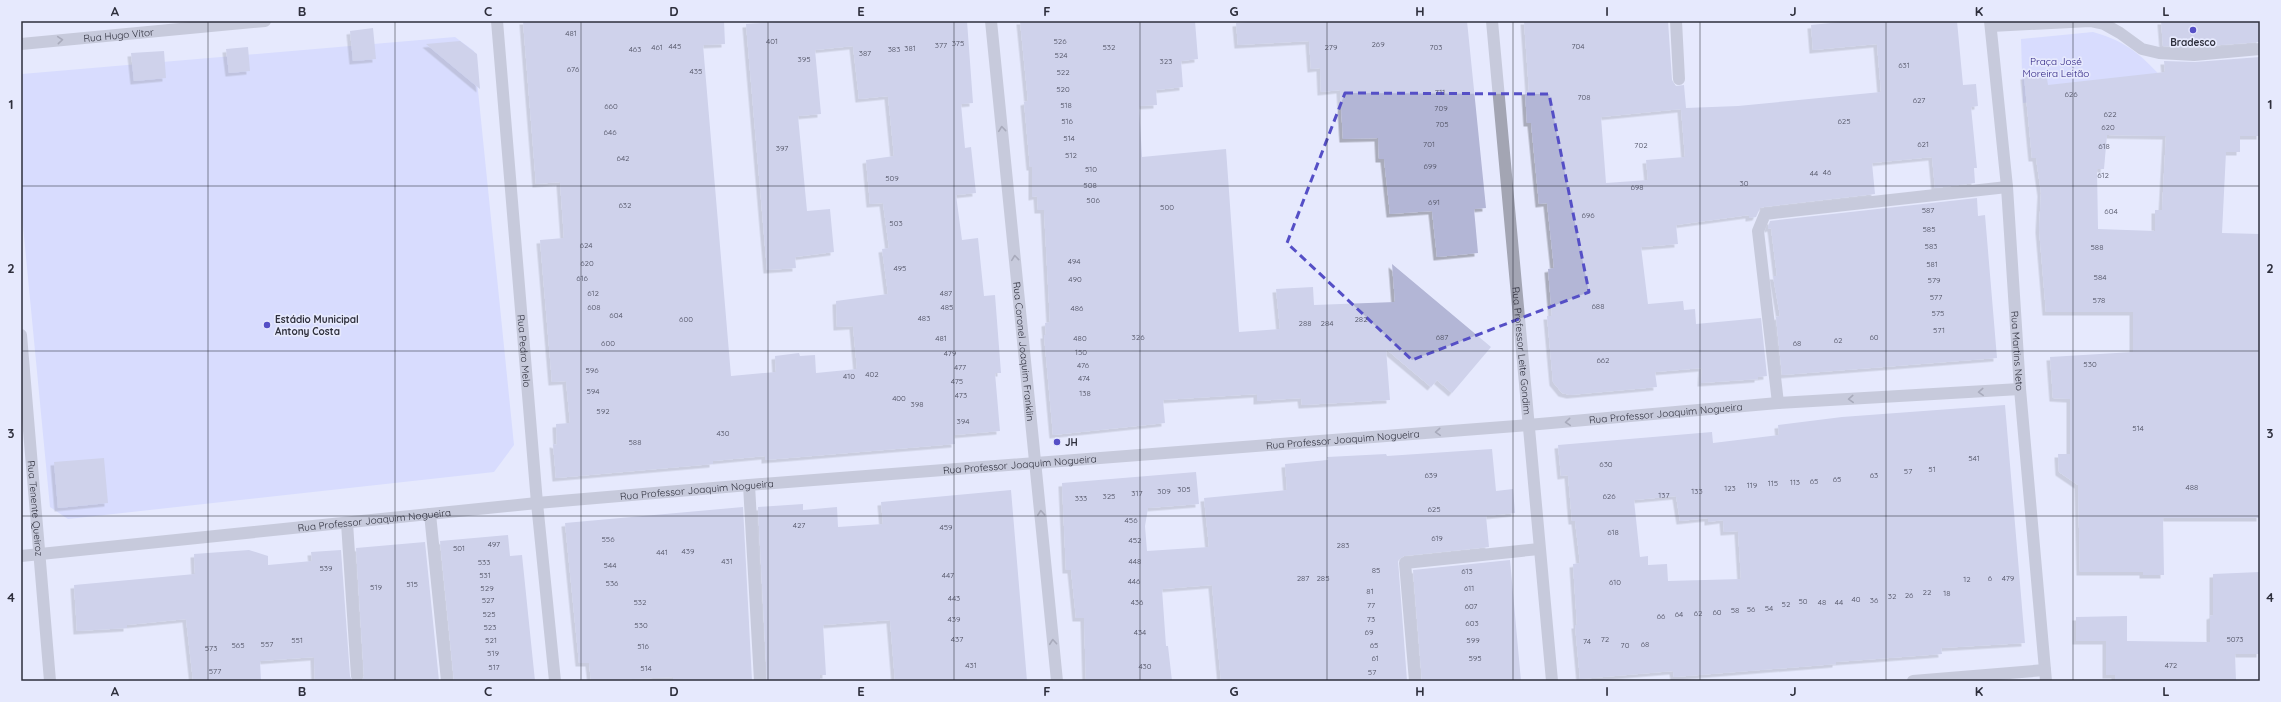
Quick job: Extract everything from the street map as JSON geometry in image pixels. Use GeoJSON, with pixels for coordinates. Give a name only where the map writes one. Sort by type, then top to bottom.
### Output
{"type":"FeatureCollection","features":[{"type":"Feature","properties":{"kind":"street","name":"Rua Hugo Vítor"},"geometry":{"type":"LineString","coordinates":[[21,44],[265,21]]}},
{"type":"Feature","properties":{"kind":"street","name":"Rua Pedro Melo"},"geometry":{"type":"LineString","coordinates":[[497,21],[537,503],[555,681]]}},
{"type":"Feature","properties":{"kind":"street","name":"Rua Coronel Joaquim Franklin"},"geometry":{"type":"LineString","coordinates":[[991,21],[1057,681]]}},
{"type":"Feature","properties":{"kind":"street","name":"Rua Professor Leite Gondim"},"geometry":{"type":"LineString","coordinates":[[1492,21],[1552,681]]}},
{"type":"Feature","properties":{"kind":"street"},"geometry":{"type":"LineString","coordinates":[[1676,21],[1679,79]]}},
{"type":"Feature","properties":{"kind":"street"},"geometry":{"type":"LineString","coordinates":[[1990,23],[2090,21],[2104,24],[2120,32],[2142,49],[2176,56],[2260,49]]}},
{"type":"Feature","properties":{"kind":"street","name":"Rua Martins Neto"},"geometry":{"type":"LineString","coordinates":[[1990,23],[2007,187],[2020,389],[2045,675]]}},
{"type":"Feature","properties":{"kind":"street"},"geometry":{"type":"LineString","coordinates":[[1778,403],[1758,231],[1765,214],[2007,187]]}},
{"type":"Feature","properties":{"kind":"street","name":"Rua Tenente Queiroz"},"geometry":{"type":"LineString","coordinates":[[21,335],[50,681]]}},
{"type":"Feature","properties":{"kind":"street","name":"Rua Professor Joaquim Nogueira"},"geometry":{"type":"LineString","coordinates":[[21,556],[537,503],[749,485],[1528,425],[1778,403],[2020,389]]}},
{"type":"Feature","properties":{"kind":"street"},"geometry":{"type":"LineString","coordinates":[[749,485],[760,681]]}},
{"type":"Feature","properties":{"kind":"street"},"geometry":{"type":"LineString","coordinates":[[430,514],[447,681]]}},
{"type":"Feature","properties":{"kind":"street"},"geometry":{"type":"LineString","coordinates":[[347,523],[357,676]]}},
{"type":"Feature","properties":{"kind":"street"},"geometry":{"type":"LineString","coordinates":[[1415,681],[1405,563],[1539,549]]}},
{"type":"Feature","properties":{"kind":"street"},"geometry":{"type":"LineString","coordinates":[[1913,681],[2045,675]]}},
{"type":"Feature","properties":{"kind":"highlighted area"},"geometry":{"type":"Polygon","coordinates":[[[1345,93],[1549,94],[1589,292],[1412,360],[1287,243],[1345,93]]]}},
{"type":"Feature","properties":{"kind":"green space","name":"Praça José Moreira Leitão"},"geometry":{"type":"Polygon","coordinates":[[[2093,32],[2106,36],[2126,46],[2143,58],[2167,83],[2023,103],[2021,39],[2093,32]]]}},
{"type":"Feature","properties":{"kind":"green space","name":"Estádio Municipal Antony Costa"},"geometry":{"type":"Polygon","coordinates":[[[455,37],[474,51],[514,445],[494,472],[68,519],[50,507],[21,205],[22,74],[455,37]]]}},
{"type":"Feature","properties":{"kind":"building"},"geometry":{"type":"Polygon","coordinates":[[[523,21],[724,21],[725,44],[703,45],[731,376],[776,372],[775,356],[799,353],[800,356],[815,355],[816,373],[857,369],[853,326],[837,327],[836,301],[888,294],[882,249],[889,248],[883,203],[870,204],[866,160],[894,156],[888,96],[859,99],[853,46],[815,50],[821,114],[798,116],[807,211],[830,209],[834,252],[795,257],[796,268],[767,270],[746,24],[791,21],[967,21],[973,103],[961,104],[965,148],[971,147],[976,193],[956,195],[962,240],[978,238],[984,296],[995,295],[1001,373],[995,373],[1000,431],[954,435],[955,444],[765,460],[765,456],[713,461],[713,464],[556,478],[553,444],[557,445],[556,424],[570,423],[566,381],[552,382],[540,240],[564,238],[560,182],[536,184],[523,21]]]}},
{"type":"Feature","properties":{"kind":"building"},"geometry":{"type":"Polygon","coordinates":[[[1020,21],[1195,21],[1198,59],[1181,61],[1183,87],[1156,90],[1157,105],[1139,106],[1142,157],[1226,149],[1239,332],[1280,329],[1276,289],[1313,287],[1314,305],[1395,302],[1392,264],[1491,347],[1452,393],[1437,380],[1431,387],[1386,349],[1390,400],[1302,405],[1301,398],[1257,401],[1257,394],[1163,400],[1165,423],[1053,435],[1044,335],[1046,335],[1045,323],[1050,322],[1044,210],[1038,210],[1037,196],[1032,197],[1032,167],[1030,167],[1024,102],[1028,101],[1020,21]]]}},
{"type":"Feature","properties":{"kind":"building"},"geometry":{"type":"Polygon","coordinates":[[[1258,21],[1467,21],[1486,208],[1474,209],[1478,253],[1437,257],[1432,211],[1390,214],[1384,159],[1379,159],[1378,138],[1343,139],[1340,90],[1321,92],[1320,68],[1311,69],[1309,41],[1238,45],[1236,23],[1258,21]]]}},
{"type":"Feature","properties":{"kind":"building"},"geometry":{"type":"Polygon","coordinates":[[[1524,21],[1668,21],[1672,80],[1676,86],[1684,85],[1686,108],[1738,106],[1881,92],[1877,44],[1813,50],[1811,25],[1851,21],[1957,21],[1963,85],[1976,84],[1978,106],[1971,107],[1977,168],[1974,168],[1975,183],[1935,188],[1932,157],[1872,163],[1875,194],[1764,207],[1760,208],[1756,217],[1749,218],[1749,215],[1676,225],[1678,244],[1641,247],[1648,304],[1683,301],[1684,310],[1695,309],[1696,324],[1761,318],[1767,376],[1758,377],[1758,379],[1701,383],[1702,368],[1655,372],[1657,387],[1570,395],[1562,393],[1553,382],[1547,316],[1552,316],[1548,269],[1554,268],[1547,203],[1539,204],[1531,123],[1527,123],[1525,91],[1529,91],[1524,21]],[[1681,109],[1601,117],[1606,183],[1648,180],[1646,160],[1685,157],[1681,109]]]}},
{"type":"Feature","properties":{"kind":"building"},"geometry":{"type":"Polygon","coordinates":[[[2161,21],[2260,21],[2260,42],[2194,47],[2163,46],[2161,21]]]}},
{"type":"Feature","properties":{"kind":"building"},"geometry":{"type":"Polygon","coordinates":[[[373,28],[376,59],[353,61],[350,31],[373,28]]]}},
{"type":"Feature","properties":{"kind":"building"},"geometry":{"type":"Polygon","coordinates":[[[460,41],[477,54],[480,89],[426,44],[460,41]]]}},
{"type":"Feature","properties":{"kind":"building"},"geometry":{"type":"Polygon","coordinates":[[[248,47],[250,71],[229,73],[226,49],[248,47]]]}},
{"type":"Feature","properties":{"kind":"building"},"geometry":{"type":"Polygon","coordinates":[[[164,51],[166,78],[134,81],[131,53],[164,51]]]}},
{"type":"Feature","properties":{"kind":"building"},"geometry":{"type":"Polygon","coordinates":[[[2260,57],[2260,136],[2240,136],[2240,152],[2226,152],[2222,233],[2260,234],[2260,518],[2163,518],[2164,575],[2143,575],[2143,572],[2080,572],[2078,485],[2059,472],[2058,454],[2070,454],[2070,399],[2053,398],[2050,357],[2133,352],[2133,312],[2046,312],[2039,229],[2041,193],[2036,158],[2032,158],[2024,76],[2046,72],[2048,85],[2165,72],[2164,61],[2195,62],[2260,57]],[[2107,135],[2104,169],[2097,169],[2098,229],[2155,231],[2155,210],[2162,210],[2166,136],[2107,135]]]}},
{"type":"Feature","properties":{"kind":"building"},"geometry":{"type":"Polygon","coordinates":[[[1977,198],[1978,216],[1985,215],[1997,358],[1782,375],[1776,317],[1780,316],[1773,276],[1777,276],[1771,228],[1768,229],[1770,221],[1977,198]]]}},
{"type":"Feature","properties":{"kind":"building"},"geometry":{"type":"Polygon","coordinates":[[[2005,405],[2025,643],[1941,648],[1942,654],[1836,662],[1836,664],[1674,677],[1673,671],[1580,679],[1575,625],[1577,625],[1573,564],[1580,563],[1575,521],[1572,521],[1568,475],[1561,476],[1558,445],[1712,432],[1713,443],[1779,435],[1778,425],[1842,417],[2005,405]],[[1676,496],[1634,500],[1640,557],[1648,556],[1648,565],[1667,564],[1668,581],[1741,579],[1738,531],[1724,532],[1723,520],[1708,522],[1708,518],[1680,521],[1676,496]]]}},
{"type":"Feature","properties":{"kind":"building"},"geometry":{"type":"Polygon","coordinates":[[[1492,449],[1496,491],[1513,489],[1515,513],[1486,516],[1489,547],[1404,556],[1398,560],[1407,681],[1221,681],[1212,585],[1162,589],[1166,646],[1168,646],[1172,681],[1086,681],[1084,618],[1076,618],[1071,570],[1066,570],[1062,483],[1196,472],[1199,504],[1148,508],[1145,526],[1147,551],[1209,547],[1204,498],[1287,490],[1285,464],[1328,460],[1327,457],[1386,454],[1387,456],[1492,449]]]}},
{"type":"Feature","properties":{"kind":"building"},"geometry":{"type":"Polygon","coordinates":[[[104,458],[108,503],[58,508],[54,462],[104,458]]]}},
{"type":"Feature","properties":{"kind":"building"},"geometry":{"type":"Polygon","coordinates":[[[1011,490],[1027,681],[895,681],[890,620],[823,625],[826,675],[820,675],[820,681],[767,681],[758,507],[803,504],[803,510],[837,507],[838,527],[883,524],[881,502],[1011,490]]]}},
{"type":"Feature","properties":{"kind":"building"},"geometry":{"type":"Polygon","coordinates":[[[743,507],[752,681],[673,681],[673,677],[591,681],[589,663],[579,663],[565,523],[743,507]]]}},
{"type":"Feature","properties":{"kind":"building"},"geometry":{"type":"Polygon","coordinates":[[[508,535],[510,556],[522,555],[535,681],[454,681],[440,541],[508,535]]]}},
{"type":"Feature","properties":{"kind":"building"},"geometry":{"type":"Polygon","coordinates":[[[425,542],[439,681],[362,681],[364,676],[356,548],[425,542]]]}},
{"type":"Feature","properties":{"kind":"building"},"geometry":{"type":"Polygon","coordinates":[[[249,550],[268,556],[268,565],[312,561],[311,552],[341,550],[350,676],[352,681],[315,681],[314,657],[260,661],[261,681],[193,681],[186,619],[127,625],[127,628],[77,631],[74,585],[195,574],[194,554],[249,550]]]}},
{"type":"Feature","properties":{"kind":"building"},"geometry":{"type":"Polygon","coordinates":[[[1510,560],[1521,681],[1422,681],[1413,570],[1510,560]]]}},
{"type":"Feature","properties":{"kind":"building"},"geometry":{"type":"Polygon","coordinates":[[[2260,572],[2260,654],[2235,654],[2236,681],[2115,681],[2115,675],[2106,675],[2106,641],[2076,641],[2076,617],[2127,616],[2127,641],[2210,642],[2210,616],[2213,615],[2213,574],[2260,572]]]}},
{"type":"Feature","properties":{"kind":"place","name":"Bradesco"},"geometry":{"type":"Point","coordinates":[2193,30]}},
{"type":"Feature","properties":{"kind":"place","name":"Estádio Municipal Antony Costa"},"geometry":{"type":"Point","coordinates":[267,325]}},
{"type":"Feature","properties":{"kind":"place","name":"JH"},"geometry":{"type":"Point","coordinates":[1057,442]}}]}
